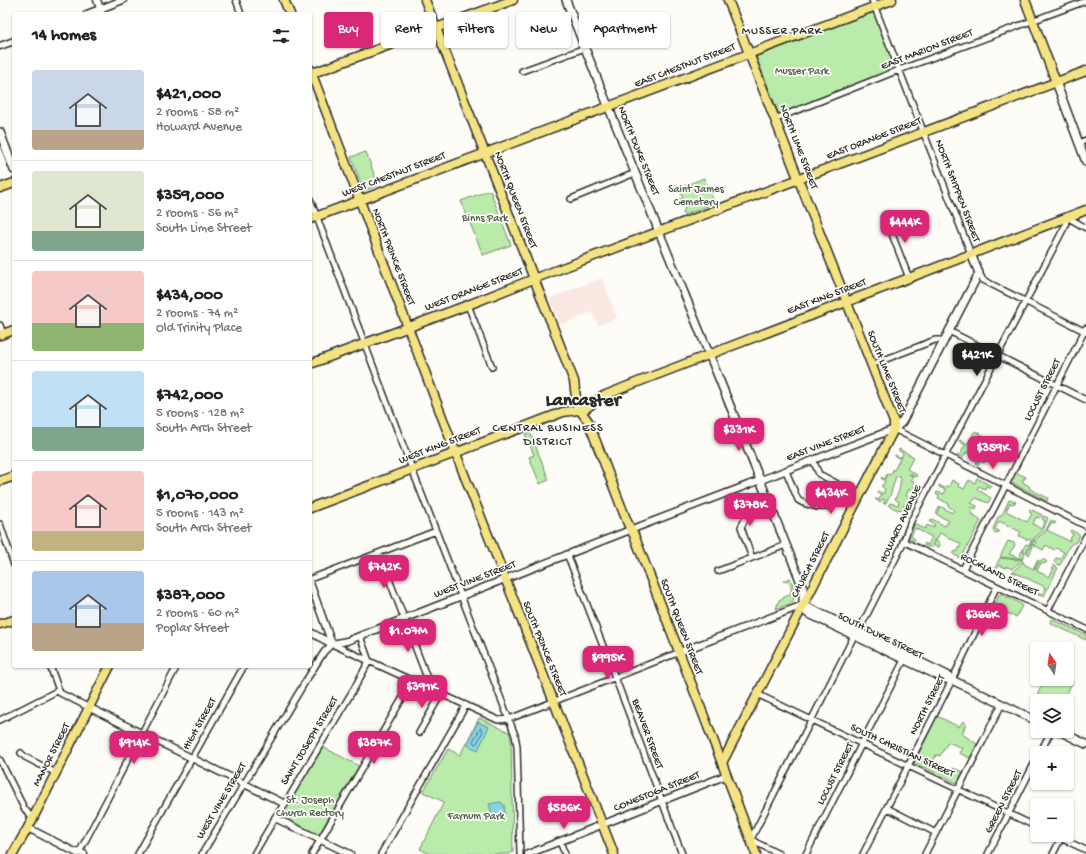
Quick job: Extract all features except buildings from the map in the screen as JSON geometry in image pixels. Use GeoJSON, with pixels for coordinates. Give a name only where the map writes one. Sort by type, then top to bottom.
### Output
{"type":"FeatureCollection","features":[{"type":"Feature","properties":{"kind":"main road"},"geometry":{"type":"LineString","coordinates":[[284,0],[289,12]]}},
{"type":"Feature","properties":{"kind":"main road","name":"NORTH QUEEN STREET"},"geometry":{"type":"LineString","coordinates":[[425,0],[430,12]]}},
{"type":"Feature","properties":{"kind":"main road"},"geometry":{"type":"LineString","coordinates":[[436,28],[513,0]]}},
{"type":"Feature","properties":{"kind":"main road","name":"NORTH DUKE STREET"},"geometry":{"type":"LineString","coordinates":[[566,0],[579,33]]}},
{"type":"Feature","properties":{"kind":"main road","name":"NORTH LIME STREET"},"geometry":{"type":"LineString","coordinates":[[728,0],[846,302]]}},
{"type":"Feature","properties":{"kind":"main road","name":"EAST CHESTNUT STREET"},"geometry":{"type":"LineString","coordinates":[[485,153],[749,54],[873,3],[892,0]]}},
{"type":"Feature","properties":{"kind":"main road"},"geometry":{"type":"LineString","coordinates":[[1025,0],[1056,82],[1082,142],[1086,162]]}},
{"type":"Feature","properties":{"kind":"main road","name":"NORTH QUEEN STREET"},"geometry":{"type":"LineString","coordinates":[[436,28],[574,381],[576,403],[580,410]]}},
{"type":"Feature","properties":{"kind":"main road"},"geometry":{"type":"LineString","coordinates":[[312,72],[381,47]]}},
{"type":"Feature","properties":{"kind":"main road","name":"NORTH DUKE STREET"},"geometry":{"type":"LineString","coordinates":[[585,48],[709,355]]}},
{"type":"Feature","properties":{"kind":"main road","name":"EAST ORANGE STREET"},"geometry":{"type":"LineString","coordinates":[[534,279],[1086,71]]}},
{"type":"Feature","properties":{"kind":"main road","name":"NORTH PRINCE STREET"},"geometry":{"type":"LineString","coordinates":[[312,75],[455,452]]}},
{"type":"Feature","properties":{"kind":"main road"},"geometry":{"type":"LineString","coordinates":[[0,132],[12,165]]}},
{"type":"Feature","properties":{"kind":"main road","name":"WEST CHESTNUT STREET"},"geometry":{"type":"LineString","coordinates":[[313,217],[485,153]]}},
{"type":"Feature","properties":{"kind":"main road"},"geometry":{"type":"LineString","coordinates":[[0,188],[12,184]]}},
{"type":"Feature","properties":{"kind":"main road","name":"EAST KING STREET"},"geometry":{"type":"LineString","coordinates":[[580,410],[590,406],[607,395],[1086,210]]}},
{"type":"Feature","properties":{"kind":"main road"},"geometry":{"type":"LineString","coordinates":[[971,254],[979,273]]}},
{"type":"Feature","properties":{"kind":"main road","name":"CHURCH STREET"},"geometry":{"type":"LineString","coordinates":[[722,763],[894,429],[902,422],[979,273]]}},
{"type":"Feature","properties":{"kind":"main road","name":"WEST ORANGE STREET"},"geometry":{"type":"LineString","coordinates":[[312,363],[534,279]]}},
{"type":"Feature","properties":{"kind":"main road","name":"SOUTH LIME STREET"},"geometry":{"type":"LineString","coordinates":[[846,302],[894,422],[894,429]]}},
{"type":"Feature","properties":{"kind":"main road"},"geometry":{"type":"LineString","coordinates":[[2,334],[12,331]]}},
{"type":"Feature","properties":{"kind":"main road"},"geometry":{"type":"LineString","coordinates":[[709,355],[761,480],[803,588],[803,605]]}},
{"type":"Feature","properties":{"kind":"main road","name":"WEST KING STREET"},"geometry":{"type":"LineString","coordinates":[[312,507],[563,412],[580,410]]}},
{"type":"Feature","properties":{"kind":"main road","name":"SOUTH QUEEN STREET"},"geometry":{"type":"LineString","coordinates":[[580,410],[588,421],[680,652],[756,854]]}},
{"type":"Feature","properties":{"kind":"main road","name":"SOUTH PRINCE STREET"},"geometry":{"type":"LineString","coordinates":[[455,452],[614,854]]}},
{"type":"Feature","properties":{"kind":"main road"},"geometry":{"type":"LineString","coordinates":[[0,481],[12,477]]}},
{"type":"Feature","properties":{"kind":"main road","name":"SOUTH DUKE STREET"},"geometry":{"type":"LineString","coordinates":[[803,605],[904,660],[944,679],[952,680],[1030,718]]}},
{"type":"Feature","properties":{"kind":"main road"},"geometry":{"type":"LineString","coordinates":[[0,624],[12,621]]}},
{"type":"Feature","properties":{"kind":"main road","name":"SOUTH DUKE STREET"},"geometry":{"type":"LineString","coordinates":[[856,634],[947,674],[952,680]]}},
{"type":"Feature","properties":{"kind":"main road","name":"MANOR STREET"},"geometry":{"type":"LineString","coordinates":[[13,854],[90,708],[109,668]]}},
{"type":"Feature","properties":{"kind":"main road"},"geometry":{"type":"LineString","coordinates":[[1074,738],[1086,744]]}},
{"type":"Feature","properties":{"kind":"street"},"geometry":{"type":"LineString","coordinates":[[97,0],[101,12],[123,0]]}},
{"type":"Feature","properties":{"kind":"street"},"geometry":{"type":"LineString","coordinates":[[236,0],[240,12]]}},
{"type":"Feature","properties":{"kind":"street","name":"EAST MARION STREET"},"geometry":{"type":"LineString","coordinates":[[775,119],[900,70],[1085,1]]}},
{"type":"Feature","properties":{"kind":"street","name":"NORTH SHIPPEN STREET"},"geometry":{"type":"LineString","coordinates":[[873,3],[971,254]]}},
{"type":"Feature","properties":{"kind":"street"},"geometry":{"type":"LineString","coordinates":[[0,46],[12,42]]}},
{"type":"Feature","properties":{"kind":"street"},"geometry":{"type":"LineString","coordinates":[[522,71],[585,48]]}},
{"type":"Feature","properties":{"kind":"street"},"geometry":{"type":"LineString","coordinates":[[571,199],[635,173]]}},
{"type":"Feature","properties":{"kind":"street"},"geometry":{"type":"LineString","coordinates":[[885,216],[909,278]]}},
{"type":"Feature","properties":{"kind":"street"},"geometry":{"type":"LineString","coordinates":[[313,217],[364,344],[517,740],[520,854]]}},
{"type":"Feature","properties":{"kind":"street"},"geometry":{"type":"LineString","coordinates":[[1067,217],[1086,228]]}},
{"type":"Feature","properties":{"kind":"street","name":"HOWARD AVENUE"},"geometry":{"type":"LineString","coordinates":[[750,839],[901,548],[912,521],[1065,226],[1067,217]]}},
{"type":"Feature","properties":{"kind":"street"},"geometry":{"type":"LineString","coordinates":[[979,273],[983,280],[1085,330]]}},
{"type":"Feature","properties":{"kind":"street"},"geometry":{"type":"LineString","coordinates":[[468,305],[492,367]]}},
{"type":"Feature","properties":{"kind":"street"},"geometry":{"type":"LineString","coordinates":[[0,325],[2,334]]}},
{"type":"Feature","properties":{"kind":"street","name":"LOCUST STREET"},"geometry":{"type":"LineString","coordinates":[[963,569],[1085,330]]}},
{"type":"Feature","properties":{"kind":"street"},"geometry":{"type":"LineString","coordinates":[[949,331],[1086,400]]}},
{"type":"Feature","properties":{"kind":"street"},"geometry":{"type":"LineString","coordinates":[[871,365],[935,340],[944,342]]}},
{"type":"Feature","properties":{"kind":"street","name":"SOUTH LIME STREET"},"geometry":{"type":"LineString","coordinates":[[894,429],[1086,526]]}},
{"type":"Feature","properties":{"kind":"street","name":"EAST VINE STREET"},"geometry":{"type":"LineString","coordinates":[[631,529],[894,429]]}},
{"type":"Feature","properties":{"kind":"street"},"geometry":{"type":"LineString","coordinates":[[786,470],[798,500],[802,503],[818,508],[826,508],[832,504],[840,487],[836,483],[819,474],[813,460]]}},
{"type":"Feature","properties":{"kind":"street"},"geometry":{"type":"LineString","coordinates":[[752,558],[741,527],[751,508],[768,500]]}},
{"type":"Feature","properties":{"kind":"street"},"geometry":{"type":"LineString","coordinates":[[0,524],[12,559]]}},
{"type":"Feature","properties":{"kind":"street","name":"WEST VINE STREET"},"geometry":{"type":"LineString","coordinates":[[202,854],[320,658],[332,644],[347,642],[404,618],[631,529]]}},
{"type":"Feature","properties":{"kind":"street"},"geometry":{"type":"LineString","coordinates":[[312,578],[436,531]]}},
{"type":"Feature","properties":{"kind":"street"},"geometry":{"type":"LineString","coordinates":[[1048,610],[1086,536]]}},
{"type":"Feature","properties":{"kind":"street","name":"ROCKLAND STREET"},"geometry":{"type":"LineString","coordinates":[[903,541],[1086,629]]}},
{"type":"Feature","properties":{"kind":"street"},"geometry":{"type":"LineString","coordinates":[[718,571],[786,545]]}},
{"type":"Feature","properties":{"kind":"street"},"geometry":{"type":"LineString","coordinates":[[379,553],[429,683],[429,688]]}},
{"type":"Feature","properties":{"kind":"street","name":"BEAVER STREET"},"geometry":{"type":"LineString","coordinates":[[567,554],[616,678],[682,854]]}},
{"type":"Feature","properties":{"kind":"street","name":"NORTH STREET"},"geometry":{"type":"LineString","coordinates":[[863,854],[952,680],[997,586]]}},
{"type":"Feature","properties":{"kind":"street"},"geometry":{"type":"LineString","coordinates":[[312,589],[332,644]]}},
{"type":"Feature","properties":{"kind":"street"},"geometry":{"type":"LineString","coordinates":[[312,633],[332,644],[498,720],[509,719],[803,605]]}},
{"type":"Feature","properties":{"kind":"street"},"geometry":{"type":"LineString","coordinates":[[360,636],[369,661]]}},
{"type":"Feature","properties":{"kind":"street","name":"LOCUST STREET"},"geometry":{"type":"LineString","coordinates":[[806,854],[904,660]]}},
{"type":"Feature","properties":{"kind":"street","name":"SAINT JOSEPH STREET"},"geometry":{"type":"LineString","coordinates":[[254,854],[355,687],[369,661]]}},
{"type":"Feature","properties":{"kind":"street"},"geometry":{"type":"LineString","coordinates":[[51,668],[60,693],[285,804]]}},
{"type":"Feature","properties":{"kind":"street"},"geometry":{"type":"LineString","coordinates":[[28,828],[80,854],[141,733],[176,668]]}},
{"type":"Feature","properties":{"kind":"street","name":"HIGH STREET"},"geometry":{"type":"LineString","coordinates":[[138,854],[243,668]]}},
{"type":"Feature","properties":{"kind":"street"},"geometry":{"type":"LineString","coordinates":[[312,854],[413,680]]}},
{"type":"Feature","properties":{"kind":"street"},"geometry":{"type":"LineString","coordinates":[[0,720],[59,690]]}},
{"type":"Feature","properties":{"kind":"street"},"geometry":{"type":"LineString","coordinates":[[419,733],[441,694]]}},
{"type":"Feature","properties":{"kind":"street","name":"SOUTH CHRISTIAN STREET"},"geometry":{"type":"LineString","coordinates":[[757,694],[1030,824]]}},
{"type":"Feature","properties":{"kind":"street"},"geometry":{"type":"LineString","coordinates":[[925,854],[1002,704]]}},
{"type":"Feature","properties":{"kind":"street"},"geometry":{"type":"LineString","coordinates":[[381,854],[466,705]]}},
{"type":"Feature","properties":{"kind":"street"},"geometry":{"type":"LineString","coordinates":[[21,753],[25,757],[56,773]]}},
{"type":"Feature","properties":{"kind":"street"},"geometry":{"type":"LineString","coordinates":[[0,760],[24,808],[32,818]]}},
{"type":"Feature","properties":{"kind":"street","name":"GREEN STREET"},"geometry":{"type":"LineString","coordinates":[[988,854],[1030,772]]}},
{"type":"Feature","properties":{"kind":"street","name":"CONESTOGA STREET"},"geometry":{"type":"LineString","coordinates":[[528,854],[727,775]]}},
{"type":"Feature","properties":{"kind":"street"},"geometry":{"type":"LineString","coordinates":[[886,808],[936,833]]}},
{"type":"Feature","properties":{"kind":"street"},"geometry":{"type":"LineString","coordinates":[[275,818],[350,854]]}},
{"type":"Feature","properties":{"kind":"street"},"geometry":{"type":"LineString","coordinates":[[750,839],[779,854]]}},
{"type":"Feature","properties":{"kind":"street"},"geometry":{"type":"LineString","coordinates":[[560,842],[565,854]]}},
{"type":"Feature","properties":{"kind":"street"},"geometry":{"type":"LineString","coordinates":[[1053,854],[1059,842]]}},
{"type":"Feature","properties":{"kind":"street"},"geometry":{"type":"LineString","coordinates":[[1069,842],[1086,850]]}},
{"type":"Feature","properties":{"kind":"shaded area"},"geometry":{"type":"Polygon","coordinates":[[[602,278],[617,318],[598,326],[592,312],[560,325],[549,298],[602,278]]]}},
{"type":"Feature","properties":{"kind":"green space","name":"Musser Park"},"geometry":{"type":"Polygon","coordinates":[[[874,11],[896,68],[779,114],[756,56],[874,11]]]}},
{"type":"Feature","properties":{"kind":"green space"},"geometry":{"type":"Polygon","coordinates":[[[366,152],[378,185],[364,191],[351,157],[366,152]]]}},
{"type":"Feature","properties":{"kind":"green space","name":"Saint James Cemetery"},"geometry":{"type":"Polygon","coordinates":[[[704,178],[715,203],[684,215],[683,212],[685,208],[681,206],[679,199],[683,198],[679,188],[704,178]]]}},
{"type":"Feature","properties":{"kind":"green space","name":"Binns Park"},"geometry":{"type":"Polygon","coordinates":[[[490,190],[511,245],[483,255],[461,201],[490,190]]]}},
{"type":"Feature","properties":{"kind":"green space"},"geometry":{"type":"Polygon","coordinates":[[[975,431],[1003,446],[1000,453],[1002,455],[992,450],[986,462],[984,461],[984,463],[980,461],[978,465],[976,463],[980,455],[977,453],[974,456],[966,452],[963,458],[957,455],[960,455],[965,445],[959,441],[960,440],[967,444],[975,431]]]}},
{"type":"Feature","properties":{"kind":"green space"},"geometry":{"type":"Polygon","coordinates":[[[530,432],[549,480],[540,484],[529,457],[534,455],[525,434],[530,432]]]}},
{"type":"Feature","properties":{"kind":"green space"},"geometry":{"type":"Polygon","coordinates":[[[899,449],[914,457],[907,469],[917,475],[916,477],[909,474],[913,476],[911,480],[914,482],[912,486],[918,488],[913,495],[914,492],[909,489],[906,496],[912,499],[908,499],[907,501],[909,502],[907,506],[904,505],[902,510],[897,510],[888,505],[890,503],[898,505],[899,502],[895,499],[899,491],[901,478],[899,476],[896,476],[890,496],[885,504],[883,503],[885,500],[882,499],[880,502],[875,499],[879,500],[881,495],[877,493],[878,491],[883,494],[885,489],[881,486],[885,481],[881,477],[885,479],[887,474],[890,475],[893,471],[892,470],[894,470],[900,459],[895,455],[901,458],[903,453],[899,451],[899,449]]]}},
{"type":"Feature","properties":{"kind":"green space"},"geometry":{"type":"Polygon","coordinates":[[[1015,472],[1026,477],[1025,479],[1022,479],[1024,483],[1029,486],[1030,489],[1048,498],[1047,501],[1010,482],[1015,472]]]}},
{"type":"Feature","properties":{"kind":"green space"},"geometry":{"type":"Polygon","coordinates":[[[977,478],[991,486],[990,488],[986,486],[985,489],[979,486],[977,489],[991,498],[988,503],[976,498],[971,503],[977,506],[976,509],[972,507],[971,509],[973,510],[971,514],[975,515],[974,517],[981,520],[962,557],[960,558],[953,554],[955,551],[957,552],[961,544],[940,533],[936,541],[940,544],[939,547],[934,546],[935,540],[932,547],[924,545],[925,543],[928,545],[932,537],[915,528],[911,536],[915,539],[914,541],[908,537],[915,524],[925,529],[927,525],[933,528],[935,525],[930,522],[932,519],[945,526],[948,523],[949,521],[936,514],[940,506],[952,513],[954,510],[948,506],[949,504],[938,498],[939,496],[936,494],[937,492],[944,494],[946,490],[939,487],[939,485],[944,488],[946,486],[949,487],[952,480],[964,489],[969,480],[975,483],[977,478]]]}},
{"type":"Feature","properties":{"kind":"green space"},"geometry":{"type":"Polygon","coordinates":[[[1009,500],[1016,502],[1013,504],[1010,503],[1006,511],[1027,522],[1032,514],[1029,512],[1030,509],[1042,515],[1039,518],[1036,517],[1033,524],[1041,529],[1045,521],[1042,519],[1043,516],[1048,518],[1043,531],[1034,538],[1026,552],[1022,550],[1026,544],[1029,545],[1031,540],[1019,536],[1021,532],[999,521],[995,529],[999,531],[998,533],[994,532],[993,529],[998,517],[1002,515],[1009,500]]]}},
{"type":"Feature","properties":{"kind":"green space"},"geometry":{"type":"Polygon","coordinates":[[[1051,520],[1056,523],[1051,523],[1047,530],[1069,541],[1073,534],[1070,532],[1071,530],[1080,535],[1076,542],[1070,545],[1060,565],[1054,562],[1056,558],[1060,559],[1064,552],[1056,548],[1054,550],[1046,545],[1043,550],[1034,545],[1036,542],[1033,541],[1045,532],[1051,520]]]}},
{"type":"Feature","properties":{"kind":"green space"},"geometry":{"type":"Polygon","coordinates":[[[1008,541],[1014,543],[1015,545],[1009,554],[1019,558],[1022,551],[1025,553],[1023,558],[1019,559],[1000,557],[1008,541]]]}},
{"type":"Feature","properties":{"kind":"green space"},"geometry":{"type":"Polygon","coordinates":[[[1033,542],[1032,544],[1034,545],[1029,555],[1027,553],[1033,542]]]}},
{"type":"Feature","properties":{"kind":"green space"},"geometry":{"type":"Polygon","coordinates":[[[1000,558],[1017,560],[1023,559],[1012,569],[999,565],[995,574],[993,572],[1000,558]]]}},
{"type":"Feature","properties":{"kind":"green space"},"geometry":{"type":"Polygon","coordinates":[[[1043,559],[1047,562],[1044,564],[1041,563],[1037,571],[1049,577],[1054,569],[1052,568],[1053,565],[1058,568],[1044,596],[1038,595],[1039,593],[1042,595],[1045,587],[1014,572],[1013,574],[1012,573],[1023,561],[1024,564],[1033,569],[1037,560],[1039,561],[1034,569],[1043,559]]]}},
{"type":"Feature","properties":{"kind":"green space"},"geometry":{"type":"Polygon","coordinates":[[[790,578],[796,594],[792,603],[776,609],[779,600],[790,594],[790,585],[783,581],[790,578]]]}},
{"type":"Feature","properties":{"kind":"green space"},"geometry":{"type":"Polygon","coordinates":[[[1001,594],[1021,604],[1022,606],[1016,617],[994,607],[999,595],[1001,594]]]}},
{"type":"Feature","properties":{"kind":"green space"},"geometry":{"type":"Polygon","coordinates":[[[1052,619],[1086,635],[1086,640],[1050,623],[1052,619]]]}},
{"type":"Feature","properties":{"kind":"green space"},"geometry":{"type":"Polygon","coordinates":[[[1042,686],[1070,686],[1066,694],[1038,693],[1042,686]]]}},
{"type":"Feature","properties":{"kind":"green space"},"geometry":{"type":"Polygon","coordinates":[[[937,716],[959,727],[963,721],[966,723],[962,734],[977,744],[970,758],[959,753],[962,748],[948,742],[940,756],[936,755],[933,763],[951,772],[953,768],[963,772],[957,783],[914,763],[937,716]]]}},
{"type":"Feature","properties":{"kind":"green space","name":"Farnum Park"},"geometry":{"type":"Polygon","coordinates":[[[479,718],[509,732],[511,739],[513,852],[509,854],[430,854],[420,849],[444,802],[423,792],[448,749],[460,755],[479,718]]]}},
{"type":"Feature","properties":{"kind":"green space","name":"St. Joseph Church Rectory"},"geometry":{"type":"Polygon","coordinates":[[[323,747],[359,766],[318,836],[280,817],[323,747]]]}},
{"type":"Feature","properties":{"kind":"water"},"geometry":{"type":"Polygon","coordinates":[[[478,722],[489,727],[478,750],[467,745],[478,722]]]}},
{"type":"Feature","properties":{"kind":"water"},"geometry":{"type":"Polygon","coordinates":[[[501,802],[504,805],[505,814],[501,818],[493,818],[489,804],[501,802]]]}},
{"type":"Feature","properties":{"kind":"district","name":"MUSSER PARK"},"geometry":{"type":"Point","coordinates":[782,32]}},
{"type":"Feature","properties":{"kind":"district","name":"Lancaster"},"geometry":{"type":"Point","coordinates":[583,401]}},
{"type":"Feature","properties":{"kind":"district","name":"CENTRAL BUSINESS DISTRICT"},"geometry":{"type":"Point","coordinates":[548,436]}}]}
